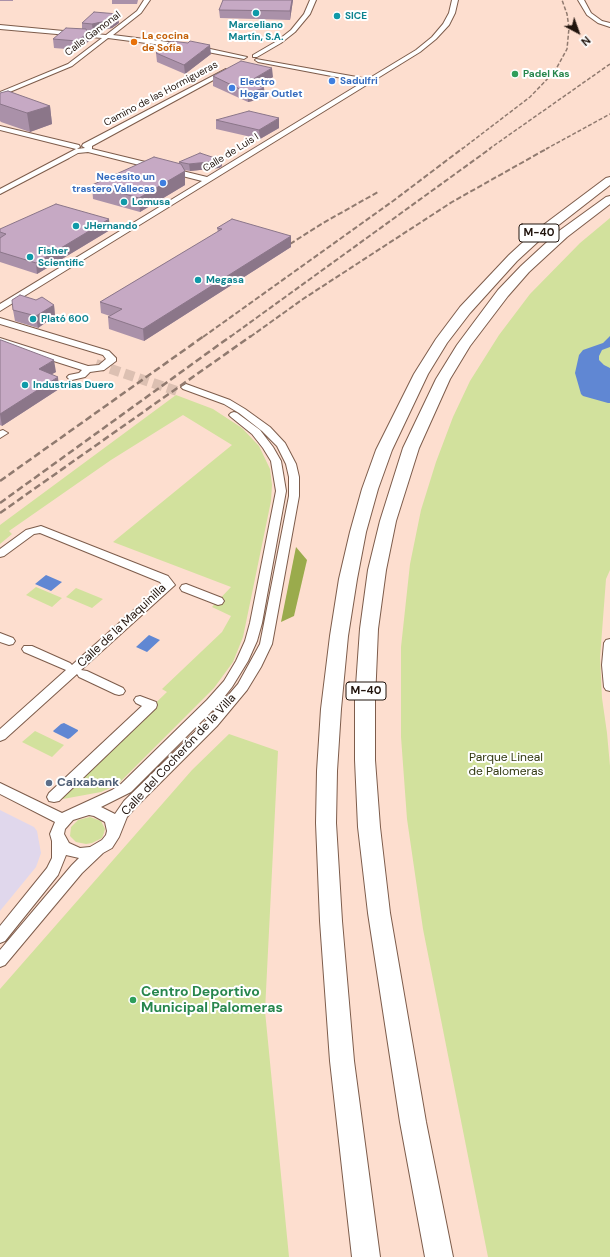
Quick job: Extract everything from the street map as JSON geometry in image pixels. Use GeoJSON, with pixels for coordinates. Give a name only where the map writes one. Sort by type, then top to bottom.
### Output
{"type":"FeatureCollection","features":[{"type":"Feature","properties":{"kind":"highway"},"geometry":{"type":"LineString","coordinates":[[567,212],[576,198],[610,171]]}},
{"type":"Feature","properties":{"kind":"highway","name":"M-40"},"geometry":{"type":"LineString","coordinates":[[366,1257],[342,1061],[331,921],[326,823],[331,709],[339,636],[348,579],[358,532],[380,463],[402,411],[421,374],[441,342],[488,284],[538,235],[610,180]]}},
{"type":"Feature","properties":{"kind":"highway","name":"M-40"},"geometry":{"type":"LineString","coordinates":[[439,1257],[413,1122],[379,913],[369,827],[365,760],[365,700],[370,629],[377,570],[388,521],[411,448],[443,379],[464,345],[504,293],[525,269],[563,234],[610,199]]}},
{"type":"Feature","properties":{"kind":"street","name":"Calle Gamonal"},"geometry":{"type":"LineString","coordinates":[[0,94],[70,65],[139,12],[147,0]]}},
{"type":"Feature","properties":{"kind":"street"},"geometry":{"type":"LineString","coordinates":[[256,58],[293,31],[307,14],[313,0]]}},
{"type":"Feature","properties":{"kind":"street","name":"Calle de Luis I"},"geometry":{"type":"LineString","coordinates":[[0,309],[418,51],[434,38],[449,18],[454,8],[455,0]]}},
{"type":"Feature","properties":{"kind":"street"},"geometry":{"type":"LineString","coordinates":[[581,0],[589,14],[600,22],[610,25]]}},
{"type":"Feature","properties":{"kind":"street"},"geometry":{"type":"LineString","coordinates":[[0,27],[106,36],[192,47],[245,59],[256,58],[368,81]]}},
{"type":"Feature","properties":{"kind":"street","name":"Camino de las Hormigueras"},"geometry":{"type":"LineString","coordinates":[[87,148],[237,66],[245,59]]}},
{"type":"Feature","properties":{"kind":"street"},"geometry":{"type":"LineString","coordinates":[[0,128],[77,149],[87,148],[209,180]]}},
{"type":"Feature","properties":{"kind":"street"},"geometry":{"type":"LineString","coordinates":[[0,192],[77,149]]}},
{"type":"Feature","properties":{"kind":"street"},"geometry":{"type":"LineString","coordinates":[[0,321],[106,353],[111,358],[111,361],[101,368],[87,369],[0,341]]}},
{"type":"Feature","properties":{"kind":"street"},"geometry":{"type":"LineString","coordinates":[[0,328],[99,362],[0,334]]}},
{"type":"Feature","properties":{"kind":"street"},"geometry":{"type":"LineString","coordinates":[[72,377],[82,375],[87,369]]}},
{"type":"Feature","properties":{"kind":"street","name":"Calle del Cocherón de la Villa"},"geometry":{"type":"LineString","coordinates":[[81,811],[117,794],[126,788],[212,703],[228,684],[242,661],[256,623],[281,491],[276,461],[268,447],[248,424],[183,389],[227,402],[266,429],[281,445],[294,477],[294,496],[266,644],[255,667],[238,693],[212,724],[128,805],[121,815],[114,830]]}},
{"type":"Feature","properties":{"kind":"street","name":"Calle de la Maquinilla"},"geometry":{"type":"LineString","coordinates":[[0,554],[32,530],[41,529],[164,579],[169,585],[0,736]]}},
{"type":"Feature","properties":{"kind":"street"},"geometry":{"type":"LineString","coordinates":[[186,588],[218,601]]}},
{"type":"Feature","properties":{"kind":"street"},"geometry":{"type":"LineString","coordinates":[[610,642],[608,665],[610,686]]}},
{"type":"Feature","properties":{"kind":"street","name":"Calle de la Maquinilla"},"geometry":{"type":"LineString","coordinates":[[28,649],[66,666]]}},
{"type":"Feature","properties":{"kind":"street"},"geometry":{"type":"LineString","coordinates":[[83,674],[119,691]]}},
{"type":"Feature","properties":{"kind":"street"},"geometry":{"type":"LineString","coordinates":[[54,798],[151,705],[140,700]]}},
{"type":"Feature","properties":{"kind":"street"},"geometry":{"type":"LineString","coordinates":[[0,788],[63,820]]}},
{"type":"Feature","properties":{"kind":"street"},"geometry":{"type":"LineString","coordinates":[[0,937],[54,871],[59,858],[59,841],[57,834],[58,827],[63,820],[74,813],[81,811],[97,811],[110,818],[114,830],[112,837],[107,844],[77,868],[0,961]]}},
{"type":"Feature","properties":{"kind":"street"},"geometry":{"type":"LineString","coordinates":[[59,841],[64,847],[71,851],[80,853],[99,849]]}},
{"type":"Feature","properties":{"kind":"shaded area"},"geometry":{"type":"Polygon","coordinates":[[[0,810],[34,827],[37,831],[41,853],[36,867],[0,911],[0,810]]]}},
{"type":"Feature","properties":{"kind":"green space","name":"Parque Lineal de Palomeras"},"geometry":{"type":"Polygon","coordinates":[[[610,218],[610,570],[606,579],[600,658],[602,698],[610,766],[610,1257],[488,1257],[423,929],[407,819],[401,737],[401,647],[410,564],[421,510],[436,462],[453,417],[470,381],[499,335],[530,294],[580,243],[610,218]]]}},
{"type":"Feature","properties":{"kind":"green space"},"geometry":{"type":"Polygon","coordinates":[[[176,395],[213,409],[242,428],[259,446],[270,469],[272,485],[271,501],[243,637],[233,662],[214,688],[117,785],[101,792],[63,799],[59,796],[167,692],[162,689],[222,632],[231,616],[212,607],[231,587],[113,542],[232,445],[183,415],[111,460],[9,531],[12,534],[0,544],[0,525],[176,395]]]}},
{"type":"Feature","properties":{"kind":"green space"},"geometry":{"type":"Polygon","coordinates":[[[296,547],[307,560],[294,616],[281,622],[296,547]]]}},
{"type":"Feature","properties":{"kind":"green space"},"geometry":{"type":"Polygon","coordinates":[[[36,587],[62,598],[52,607],[26,595],[36,587]]]}},
{"type":"Feature","properties":{"kind":"green space"},"geometry":{"type":"Polygon","coordinates":[[[76,588],[103,599],[92,608],[66,597],[76,588]]]}},
{"type":"Feature","properties":{"kind":"green space"},"geometry":{"type":"Polygon","coordinates":[[[35,731],[64,745],[52,757],[22,742],[35,731]]]}},
{"type":"Feature","properties":{"kind":"green space","name":"Centro Deportivo Municipal Palomeras"},"geometry":{"type":"Polygon","coordinates":[[[229,734],[278,751],[265,1011],[289,1257],[0,1257],[0,989],[192,770],[229,734]]]}},
{"type":"Feature","properties":{"kind":"green space"},"geometry":{"type":"Polygon","coordinates":[[[90,817],[101,821],[105,829],[102,838],[86,844],[76,842],[70,836],[71,827],[78,820],[90,817]]]}},
{"type":"Feature","properties":{"kind":"water"},"geometry":{"type":"Polygon","coordinates":[[[610,336],[610,347],[602,350],[599,356],[599,360],[610,368],[610,403],[608,403],[583,396],[581,394],[575,373],[579,355],[583,350],[603,343],[610,336]]]}},
{"type":"Feature","properties":{"kind":"water"},"geometry":{"type":"Polygon","coordinates":[[[46,575],[62,582],[51,591],[35,584],[46,575]]]}},
{"type":"Feature","properties":{"kind":"water"},"geometry":{"type":"Polygon","coordinates":[[[149,635],[160,640],[147,652],[136,647],[149,635]]]}},
{"type":"Feature","properties":{"kind":"water"},"geometry":{"type":"Polygon","coordinates":[[[64,723],[78,730],[68,739],[53,731],[64,723]]]}},
{"type":"Feature","properties":{"kind":"building"},"geometry":{"type":"Polygon","coordinates":[[[223,0],[292,0],[290,11],[219,10],[223,0]]]}},
{"type":"Feature","properties":{"kind":"building"},"geometry":{"type":"Polygon","coordinates":[[[94,12],[118,14],[111,20],[92,24],[82,23],[94,12]]]}},
{"type":"Feature","properties":{"kind":"building"},"geometry":{"type":"Polygon","coordinates":[[[66,28],[86,29],[88,33],[77,41],[53,39],[66,28]]]}},
{"type":"Feature","properties":{"kind":"building"},"geometry":{"type":"Polygon","coordinates":[[[171,41],[188,43],[190,41],[210,45],[184,65],[156,53],[171,41]]]}},
{"type":"Feature","properties":{"kind":"building"},"geometry":{"type":"Polygon","coordinates":[[[241,61],[272,68],[250,81],[264,88],[248,93],[213,76],[241,61]]]}},
{"type":"Feature","properties":{"kind":"building"},"geometry":{"type":"Polygon","coordinates":[[[8,91],[50,106],[27,113],[0,104],[0,93],[8,91]]]}},
{"type":"Feature","properties":{"kind":"building"},"geometry":{"type":"Polygon","coordinates":[[[249,111],[279,118],[259,130],[216,120],[249,111]]]}},
{"type":"Feature","properties":{"kind":"building"},"geometry":{"type":"Polygon","coordinates":[[[200,153],[221,160],[189,164],[179,162],[200,153]]]}},
{"type":"Feature","properties":{"kind":"building"},"geometry":{"type":"Polygon","coordinates":[[[154,157],[181,164],[185,171],[139,198],[92,185],[154,157]]]}},
{"type":"Feature","properties":{"kind":"building"},"geometry":{"type":"Polygon","coordinates":[[[56,204],[109,219],[36,263],[0,252],[0,238],[6,234],[0,232],[0,229],[56,204]]]}},
{"type":"Feature","properties":{"kind":"building","name":"Megasa"},"geometry":{"type":"Polygon","coordinates":[[[232,219],[291,236],[143,329],[108,317],[122,309],[100,302],[222,229],[217,228],[232,219]]]}},
{"type":"Feature","properties":{"kind":"building"},"geometry":{"type":"Polygon","coordinates":[[[20,295],[36,300],[42,297],[54,305],[36,316],[13,310],[12,300],[20,295]]]}},
{"type":"Feature","properties":{"kind":"building","name":"Industrias Duero"},"geometry":{"type":"Polygon","coordinates":[[[0,340],[54,360],[39,369],[58,377],[0,414],[0,340]]]}},
{"type":"Feature","properties":{"kind":"tunnel"},"geometry":{"type":"LineString","coordinates":[[96,364],[180,392]]}},
{"type":"Feature","properties":{"kind":"railway"},"geometry":{"type":"LineString","coordinates":[[462,149],[530,97],[555,71],[567,49],[569,28],[567,14],[562,0]]}},
{"type":"Feature","properties":{"kind":"railway"},"geometry":{"type":"LineString","coordinates":[[489,149],[610,64]]}},
{"type":"Feature","properties":{"kind":"railway"},"geometry":{"type":"LineString","coordinates":[[546,149],[610,114]]}},
{"type":"Feature","properties":{"kind":"railway"},"geometry":{"type":"LineString","coordinates":[[203,337],[393,201],[463,148]]}},
{"type":"Feature","properties":{"kind":"railway"},"geometry":{"type":"LineString","coordinates":[[230,337],[491,148]]}},
{"type":"Feature","properties":{"kind":"railway"},"geometry":{"type":"LineString","coordinates":[[250,337],[303,299],[452,202],[548,148]]}},
{"type":"Feature","properties":{"kind":"railway"},"geometry":{"type":"LineString","coordinates":[[290,244],[323,223],[378,192]]}},
{"type":"Feature","properties":{"kind":"railway"},"geometry":{"type":"LineString","coordinates":[[0,481],[204,336]]}},
{"type":"Feature","properties":{"kind":"railway"},"geometry":{"type":"LineString","coordinates":[[0,503],[231,336]]}},
{"type":"Feature","properties":{"kind":"railway"},"geometry":{"type":"LineString","coordinates":[[0,513],[251,336]]}},
{"type":"Feature","properties":{"kind":"place","name":"Marceliano Martín, S.A."},"geometry":{"type":"Point","coordinates":[256,13]}},
{"type":"Feature","properties":{"kind":"place","name":"SICE"},"geometry":{"type":"Point","coordinates":[337,16]}},
{"type":"Feature","properties":{"kind":"place","name":"La cocina de Sofía"},"geometry":{"type":"Point","coordinates":[134,42]}},
{"type":"Feature","properties":{"kind":"place","name":"Padel Kas"},"geometry":{"type":"Point","coordinates":[515,74]}},
{"type":"Feature","properties":{"kind":"place","name":"Sadulfri"},"geometry":{"type":"Point","coordinates":[332,81]}},
{"type":"Feature","properties":{"kind":"place","name":"Electro Hogar Outlet"},"geometry":{"type":"Point","coordinates":[232,88]}},
{"type":"Feature","properties":{"kind":"place","name":"Necesito un trastero Vallecas"},"geometry":{"type":"Point","coordinates":[163,183]}},
{"type":"Feature","properties":{"kind":"place","name":"Lomusa"},"geometry":{"type":"Point","coordinates":[124,202]}},
{"type":"Feature","properties":{"kind":"place","name":"JHernando"},"geometry":{"type":"Point","coordinates":[76,226]}},
{"type":"Feature","properties":{"kind":"place","name":"Fisher Scientific"},"geometry":{"type":"Point","coordinates":[30,257]}},
{"type":"Feature","properties":{"kind":"place","name":"Megasa"},"geometry":{"type":"Point","coordinates":[198,280]}},
{"type":"Feature","properties":{"kind":"place","name":"Plató 600"},"geometry":{"type":"Point","coordinates":[33,319]}},
{"type":"Feature","properties":{"kind":"place","name":"Industrias Duero"},"geometry":{"type":"Point","coordinates":[25,385]}},
{"type":"Feature","properties":{"kind":"place","name":"Caixabank"},"geometry":{"type":"Point","coordinates":[49,783]}},
{"type":"Feature","properties":{"kind":"place","name":"Centro Deportivo Municipal Palomeras"},"geometry":{"type":"Point","coordinates":[133,1000]}}]}
